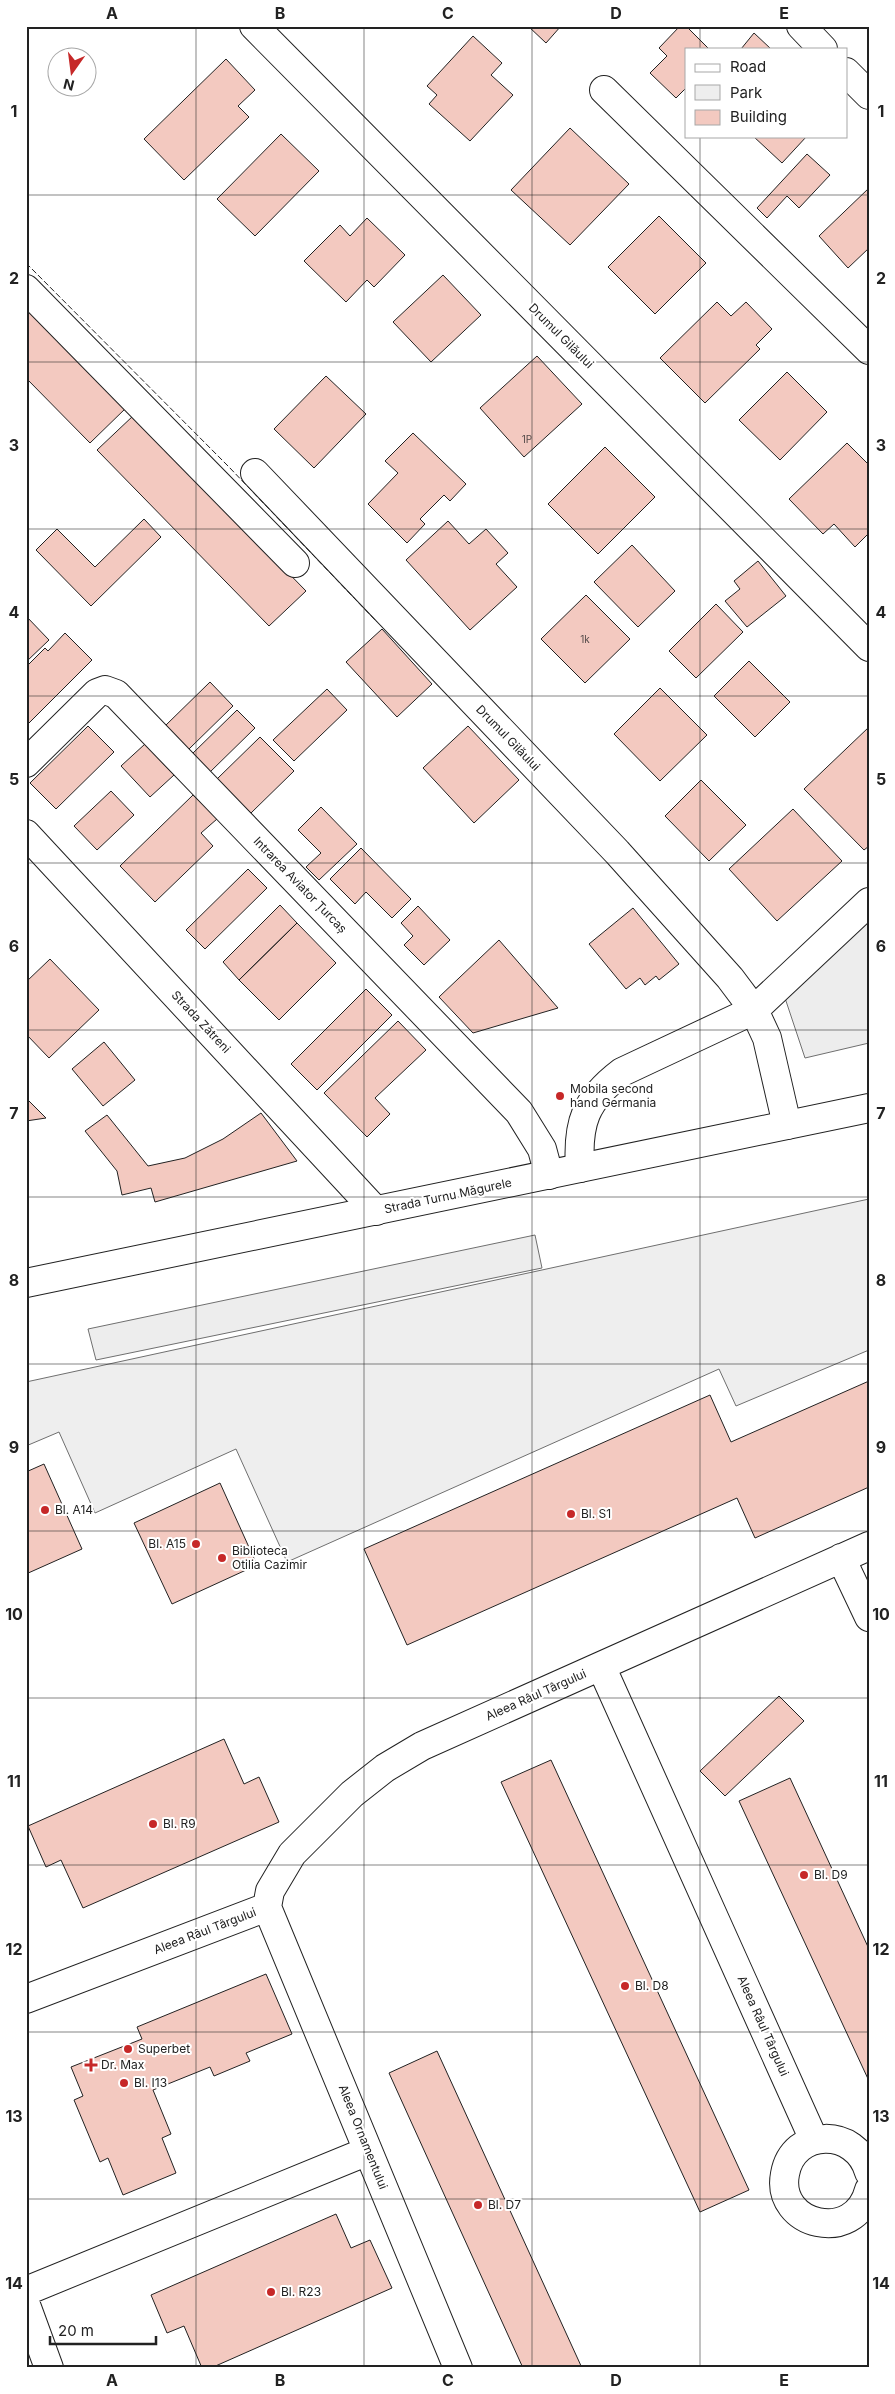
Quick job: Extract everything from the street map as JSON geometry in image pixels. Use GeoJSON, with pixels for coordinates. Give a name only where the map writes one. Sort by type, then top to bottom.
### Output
{"type":"FeatureCollection","features":[{"type":"Feature","properties":{"kind":"street","name":"Drumul Gilăului"},"geometry":{"type":"LineString","coordinates":[[254,26],[869,647]]}},
{"type":"Feature","properties":{"kind":"street"},"geometry":{"type":"LineString","coordinates":[[801,26],[822,48]]}},
{"type":"Feature","properties":{"kind":"street"},"geometry":{"type":"LineString","coordinates":[[848,74],[869,95]]}},
{"type":"Feature","properties":{"kind":"street"},"geometry":{"type":"LineString","coordinates":[[604,90],[869,350]]}},
{"type":"Feature","properties":{"kind":"street"},"geometry":{"type":"LineString","coordinates":[[26,289],[295,563]]}},
{"type":"Feature","properties":{"kind":"street","name":"Drumul Gilăului"},"geometry":{"type":"LineString","coordinates":[[255,473],[651,889],[708,952],[754,1010],[774,1060],[787,1125]]}},
{"type":"Feature","properties":{"kind":"street","name":"Intrarea Aviator Țurcaș"},"geometry":{"type":"LineString","coordinates":[[26,763],[97,693],[105,690],[116,694],[519,1112],[542,1149],[549,1175]]}},
{"type":"Feature","properties":{"kind":"street","name":"Strada Zătreni"},"geometry":{"type":"LineString","coordinates":[[26,834],[376,1211]]}},
{"type":"Feature","properties":{"kind":"street"},"geometry":{"type":"LineString","coordinates":[[580,1168],[578,1147],[582,1121],[595,1096],[606,1084],[622,1072],[754,1010],[869,902]]}},
{"type":"Feature","properties":{"kind":"street","name":"Strada Turnu Măgurele"},"geometry":{"type":"LineString","coordinates":[[26,1283],[869,1108]]}},
{"type":"Feature","properties":{"kind":"street","name":"Aleea Râul Târgului"},"geometry":{"type":"LineString","coordinates":[[26,1999],[267,1907],[270,1890],[292,1854],[352,1794],[385,1768],[422,1746],[869,1546]]}},
{"type":"Feature","properties":{"kind":"street"},"geometry":{"type":"LineString","coordinates":[[841,1558],[869,1617]]}},
{"type":"Feature","properties":{"kind":"street","name":"Aleea Râul Târgului"},"geometry":{"type":"LineString","coordinates":[[600,1666],[814,2140]]}},
{"type":"Feature","properties":{"kind":"street","name":"Aleea Ornamentului"},"geometry":{"type":"LineString","coordinates":[[267,1907],[458,2368]]}},
{"type":"Feature","properties":{"kind":"street"},"geometry":{"type":"LineString","coordinates":[[869,2172],[865,2160],[850,2144],[830,2138],[814,2140],[801,2147],[790,2159],[785,2174],[785,2189],[791,2204],[802,2215],[816,2222],[831,2224],[851,2217],[866,2201],[869,2190]]}},
{"type":"Feature","properties":{"kind":"street"},"geometry":{"type":"LineString","coordinates":[[26,2291],[368,2150]]}},
{"type":"Feature","properties":{"kind":"street"},"geometry":{"type":"LineString","coordinates":[[26,2305],[49,2368]]}},
{"type":"Feature","properties":{"kind":"green space"},"geometry":{"type":"Polygon","coordinates":[[[869,1199],[869,1350],[736,1406],[719,1369],[287,1562],[236,1449],[95,1513],[59,1432],[26,1446],[26,1382],[869,1199]]]}},
{"type":"Feature","properties":{"kind":"shaded area"},"geometry":{"type":"Polygon","coordinates":[[[869,918],[869,1043],[805,1058],[785,998],[869,918]]]}},
{"type":"Feature","properties":{"kind":"shaded area"},"geometry":{"type":"Polygon","coordinates":[[[535,1235],[542,1268],[96,1360],[88,1329],[535,1235]]]}},
{"type":"Feature","properties":{"kind":"building"},"geometry":{"type":"Polygon","coordinates":[[[528,26],[561,26],[546,43],[528,26]]]}},
{"type":"Feature","properties":{"kind":"building"},"geometry":{"type":"Polygon","coordinates":[[[680,26],[686,26],[708,48],[685,48],[685,89],[676,98],[650,73],[667,56],[659,48],[680,26]]]}},
{"type":"Feature","properties":{"kind":"building"},"geometry":{"type":"Polygon","coordinates":[[[754,33],[770,48],[742,48],[754,33]]]}},
{"type":"Feature","properties":{"kind":"building"},"geometry":{"type":"Polygon","coordinates":[[[473,36],[502,63],[491,75],[513,95],[470,141],[429,104],[437,95],[427,86],[473,36]]]}},
{"type":"Feature","properties":{"kind":"building"},"geometry":{"type":"Polygon","coordinates":[[[226,59],[255,90],[238,106],[249,117],[184,180],[144,139],[226,59]]]}},
{"type":"Feature","properties":{"kind":"building"},"geometry":{"type":"Polygon","coordinates":[[[570,128],[629,184],[570,245],[511,190],[570,128]]]}},
{"type":"Feature","properties":{"kind":"building"},"geometry":{"type":"Polygon","coordinates":[[[281,134],[319,171],[255,236],[217,199],[281,134]]]}},
{"type":"Feature","properties":{"kind":"building"},"geometry":{"type":"Polygon","coordinates":[[[755,138],[805,138],[782,163],[755,138]]]}},
{"type":"Feature","properties":{"kind":"building"},"geometry":{"type":"Polygon","coordinates":[[[807,154],[830,175],[799,208],[787,196],[767,218],[757,208],[807,154]]]}},
{"type":"Feature","properties":{"kind":"building"},"geometry":{"type":"Polygon","coordinates":[[[869,188],[869,248],[848,268],[819,236],[869,188]]]}},
{"type":"Feature","properties":{"kind":"building"},"geometry":{"type":"Polygon","coordinates":[[[659,216],[706,263],[655,314],[608,267],[659,216]]]}},
{"type":"Feature","properties":{"kind":"building"},"geometry":{"type":"Polygon","coordinates":[[[367,218],[405,255],[374,287],[367,280],[346,302],[304,261],[340,225],[350,236],[367,218]]]}},
{"type":"Feature","properties":{"kind":"building"},"geometry":{"type":"Polygon","coordinates":[[[443,275],[481,315],[431,362],[393,322],[443,275]]]}},
{"type":"Feature","properties":{"kind":"building"},"geometry":{"type":"Polygon","coordinates":[[[717,302],[731,316],[746,302],[772,329],[756,345],[760,349],[705,403],[660,358],[717,302]]]}},
{"type":"Feature","properties":{"kind":"building"},"geometry":{"type":"Polygon","coordinates":[[[26,304],[127,407],[90,443],[26,378],[26,304]]]}},
{"type":"Feature","properties":{"kind":"building"},"geometry":{"type":"Polygon","coordinates":[[[537,356],[582,404],[524,457],[480,408],[537,356]]]}},
{"type":"Feature","properties":{"kind":"building"},"geometry":{"type":"Polygon","coordinates":[[[787,372],[827,412],[780,460],[739,420],[787,372]]]}},
{"type":"Feature","properties":{"kind":"building"},"geometry":{"type":"Polygon","coordinates":[[[326,376],[366,414],[314,468],[274,429],[326,376]]]}},
{"type":"Feature","properties":{"kind":"building"},"geometry":{"type":"Polygon","coordinates":[[[134,415],[306,591],[269,626],[97,450],[134,415]]]}},
{"type":"Feature","properties":{"kind":"building"},"geometry":{"type":"Polygon","coordinates":[[[413,433],[466,484],[450,501],[444,495],[420,519],[425,524],[407,543],[368,504],[398,473],[385,461],[413,433]]]}},
{"type":"Feature","properties":{"kind":"building"},"geometry":{"type":"Polygon","coordinates":[[[847,443],[869,465],[869,533],[855,547],[834,524],[823,534],[789,499],[847,443]]]}},
{"type":"Feature","properties":{"kind":"building"},"geometry":{"type":"Polygon","coordinates":[[[605,447],[655,497],[598,554],[548,504],[605,447]]]}},
{"type":"Feature","properties":{"kind":"building"},"geometry":{"type":"Polygon","coordinates":[[[144,519],[161,537],[91,606],[36,550],[57,529],[95,567],[144,519]]]}},
{"type":"Feature","properties":{"kind":"building"},"geometry":{"type":"Polygon","coordinates":[[[448,521],[469,544],[486,529],[508,553],[496,564],[517,587],[470,630],[406,560],[448,521]]]}},
{"type":"Feature","properties":{"kind":"building"},"geometry":{"type":"Polygon","coordinates":[[[632,545],[675,591],[638,627],[594,582],[632,545]]]}},
{"type":"Feature","properties":{"kind":"building"},"geometry":{"type":"Polygon","coordinates":[[[758,561],[786,596],[747,627],[725,601],[740,589],[734,581],[758,561]]]}},
{"type":"Feature","properties":{"kind":"building"},"geometry":{"type":"Polygon","coordinates":[[[586,595],[630,639],[585,683],[541,639],[586,595]]]}},
{"type":"Feature","properties":{"kind":"building"},"geometry":{"type":"Polygon","coordinates":[[[716,604],[743,632],[696,678],[669,651],[716,604]]]}},
{"type":"Feature","properties":{"kind":"building"},"geometry":{"type":"Polygon","coordinates":[[[26,616],[49,640],[26,662],[26,616]]]}},
{"type":"Feature","properties":{"kind":"building"},"geometry":{"type":"Polygon","coordinates":[[[382,629],[432,684],[397,717],[346,662],[382,629]]]}},
{"type":"Feature","properties":{"kind":"building"},"geometry":{"type":"Polygon","coordinates":[[[65,633],[92,660],[26,726],[26,667],[45,648],[48,651],[65,633]]]}},
{"type":"Feature","properties":{"kind":"building"},"geometry":{"type":"Polygon","coordinates":[[[749,661],[790,702],[755,737],[714,696],[749,661]]]}},
{"type":"Feature","properties":{"kind":"building"},"geometry":{"type":"Polygon","coordinates":[[[210,682],[233,706],[189,749],[165,726],[210,682]]]}},
{"type":"Feature","properties":{"kind":"building"},"geometry":{"type":"Polygon","coordinates":[[[660,688],[707,735],[660,781],[614,734],[660,688]]]}},
{"type":"Feature","properties":{"kind":"building"},"geometry":{"type":"Polygon","coordinates":[[[327,689],[347,710],[294,761],[273,740],[327,689]]]}},
{"type":"Feature","properties":{"kind":"building"},"geometry":{"type":"Polygon","coordinates":[[[237,710],[255,728],[209,773],[191,755],[237,710]]]}},
{"type":"Feature","properties":{"kind":"building"},"geometry":{"type":"Polygon","coordinates":[[[88,726],[114,752],[56,809],[30,783],[88,726]]]}},
{"type":"Feature","properties":{"kind":"building"},"geometry":{"type":"Polygon","coordinates":[[[468,726],[519,780],[474,823],[423,768],[468,726]]]}},
{"type":"Feature","properties":{"kind":"building"},"geometry":{"type":"Polygon","coordinates":[[[869,727],[869,846],[864,850],[804,789],[869,727]]]}},
{"type":"Feature","properties":{"kind":"building"},"geometry":{"type":"Polygon","coordinates":[[[260,737],[294,771],[251,813],[217,779],[260,737]]]}},
{"type":"Feature","properties":{"kind":"building"},"geometry":{"type":"Polygon","coordinates":[[[145,744],[174,775],[150,797],[121,766],[145,744]]]}},
{"type":"Feature","properties":{"kind":"building"},"geometry":{"type":"Polygon","coordinates":[[[701,780],[746,825],[709,861],[665,816],[701,780]]]}},
{"type":"Feature","properties":{"kind":"building"},"geometry":{"type":"Polygon","coordinates":[[[111,791],[134,815],[97,850],[74,826],[111,791]]]}},
{"type":"Feature","properties":{"kind":"building"},"geometry":{"type":"Polygon","coordinates":[[[193,795],[217,819],[201,833],[213,846],[155,902],[120,866],[193,795]]]}},
{"type":"Feature","properties":{"kind":"building"},"geometry":{"type":"Polygon","coordinates":[[[321,807],[357,844],[319,880],[306,867],[321,853],[298,830],[321,807]]]}},
{"type":"Feature","properties":{"kind":"building"},"geometry":{"type":"Polygon","coordinates":[[[793,809],[842,861],[777,921],[729,869],[793,809]]]}},
{"type":"Feature","properties":{"kind":"building"},"geometry":{"type":"Polygon","coordinates":[[[361,848],[411,899],[392,918],[366,892],[355,904],[330,879],[361,848]]]}},
{"type":"Feature","properties":{"kind":"building"},"geometry":{"type":"Polygon","coordinates":[[[248,869],[267,888],[205,949],[186,930],[248,869]]]}},
{"type":"Feature","properties":{"kind":"building"},"geometry":{"type":"Polygon","coordinates":[[[280,905],[297,923],[239,980],[223,962],[280,905]]]}},
{"type":"Feature","properties":{"kind":"building"},"geometry":{"type":"Polygon","coordinates":[[[418,906],[450,940],[424,965],[404,945],[413,936],[401,923],[418,906]]]}},
{"type":"Feature","properties":{"kind":"building"},"geometry":{"type":"Polygon","coordinates":[[[633,908],[679,964],[659,980],[656,976],[645,985],[640,978],[626,989],[589,944],[633,908]]]}},
{"type":"Feature","properties":{"kind":"building"},"geometry":{"type":"Polygon","coordinates":[[[297,923],[336,963],[279,1020],[239,980],[297,923]]]}},
{"type":"Feature","properties":{"kind":"building"},"geometry":{"type":"Polygon","coordinates":[[[499,940],[558,1008],[473,1033],[439,997],[499,940]]]}},
{"type":"Feature","properties":{"kind":"building"},"geometry":{"type":"Polygon","coordinates":[[[50,959],[99,1010],[49,1058],[26,1034],[26,982],[50,959]]]}},
{"type":"Feature","properties":{"kind":"building"},"geometry":{"type":"Polygon","coordinates":[[[366,989],[392,1015],[317,1090],[291,1064],[366,989]]]}},
{"type":"Feature","properties":{"kind":"building"},"geometry":{"type":"Polygon","coordinates":[[[398,1021],[426,1050],[375,1098],[390,1114],[367,1137],[324,1093],[398,1021]]]}},
{"type":"Feature","properties":{"kind":"building"},"geometry":{"type":"Polygon","coordinates":[[[104,1042],[135,1080],[103,1106],[72,1069],[104,1042]]]}},
{"type":"Feature","properties":{"kind":"building"},"geometry":{"type":"Polygon","coordinates":[[[26,1098],[46,1118],[26,1121],[26,1098]]]}},
{"type":"Feature","properties":{"kind":"building"},"geometry":{"type":"Polygon","coordinates":[[[261,1113],[297,1161],[155,1202],[151,1188],[122,1195],[117,1171],[85,1131],[107,1115],[148,1166],[185,1158],[223,1139],[261,1113]]]}},
{"type":"Feature","properties":{"kind":"building","name":"Bl. S1"},"geometry":{"type":"Polygon","coordinates":[[[869,1381],[869,1487],[755,1538],[737,1498],[407,1645],[364,1549],[710,1395],[731,1442],[869,1381]]]}},
{"type":"Feature","properties":{"kind":"building","name":"Bl. A14"},"geometry":{"type":"Polygon","coordinates":[[[44,1464],[82,1549],[26,1574],[26,1472],[44,1464]]]}},
{"type":"Feature","properties":{"kind":"building","name":"Bl. A15"},"geometry":{"type":"Polygon","coordinates":[[[220,1483],[257,1565],[172,1604],[134,1523],[220,1483]]]}},
{"type":"Feature","properties":{"kind":"building"},"geometry":{"type":"Polygon","coordinates":[[[779,1696],[804,1721],[725,1796],[700,1771],[779,1696]]]}},
{"type":"Feature","properties":{"kind":"building","name":"Bl. R9"},"geometry":{"type":"Polygon","coordinates":[[[224,1739],[244,1784],[259,1777],[279,1822],[83,1908],[61,1860],[46,1867],[28,1826],[224,1739]]]}},
{"type":"Feature","properties":{"kind":"building","name":"Bl. D8"},"geometry":{"type":"Polygon","coordinates":[[[551,1760],[749,2190],[700,2212],[501,1782],[551,1760]]]}},
{"type":"Feature","properties":{"kind":"building","name":"Bl. D9"},"geometry":{"type":"Polygon","coordinates":[[[790,1778],[869,1949],[869,2081],[739,1801],[790,1778]]]}},
{"type":"Feature","properties":{"kind":"building","name":"Bl. I13"},"geometry":{"type":"Polygon","coordinates":[[[266,1974],[292,2034],[246,2053],[250,2061],[214,2076],[210,2067],[153,2090],[171,2134],[162,2138],[176,2173],[123,2195],[108,2158],[100,2162],[74,2100],[83,2096],[71,2067],[142,2039],[137,2027],[266,1974]]]}},
{"type":"Feature","properties":{"kind":"building","name":"Bl. D7"},"geometry":{"type":"Polygon","coordinates":[[[437,2051],[582,2368],[523,2368],[389,2073],[437,2051]]]}},
{"type":"Feature","properties":{"kind":"building","name":"Bl. R23"},"geometry":{"type":"Polygon","coordinates":[[[336,2214],[351,2248],[370,2240],[392,2288],[211,2368],[202,2368],[184,2326],[167,2333],[151,2295],[336,2214]]]}},
{"type":"Feature","properties":{"kind":"fence"},"geometry":{"type":"LineString","coordinates":[[26,263],[229,467],[377,622]]}},
{"type":"Feature","properties":{"kind":"place","name":"Mobila second hand Germania"},"geometry":{"type":"Point","coordinates":[560,1096]}},
{"type":"Feature","properties":{"kind":"place","name":"Bl. A14"},"geometry":{"type":"Point","coordinates":[45,1510]}},
{"type":"Feature","properties":{"kind":"place","name":"Bl. S1"},"geometry":{"type":"Point","coordinates":[571,1514]}},
{"type":"Feature","properties":{"kind":"place","name":"Bl. A15"},"geometry":{"type":"Point","coordinates":[196,1544]}},
{"type":"Feature","properties":{"kind":"place","name":"Biblioteca Otilia Cazimir"},"geometry":{"type":"Point","coordinates":[222,1558]}},
{"type":"Feature","properties":{"kind":"place","name":"Bl. R9"},"geometry":{"type":"Point","coordinates":[153,1824]}},
{"type":"Feature","properties":{"kind":"place","name":"Bl. D9"},"geometry":{"type":"Point","coordinates":[804,1875]}},
{"type":"Feature","properties":{"kind":"place","name":"Bl. D8"},"geometry":{"type":"Point","coordinates":[625,1986]}},
{"type":"Feature","properties":{"kind":"place","name":"Superbet"},"geometry":{"type":"Point","coordinates":[128,2049]}},
{"type":"Feature","properties":{"kind":"place","name":"Dr. Max"},"geometry":{"type":"Point","coordinates":[91,2065]}},
{"type":"Feature","properties":{"kind":"place","name":"Bl. I13"},"geometry":{"type":"Point","coordinates":[124,2083]}},
{"type":"Feature","properties":{"kind":"place","name":"Bl. D7"},"geometry":{"type":"Point","coordinates":[478,2205]}},
{"type":"Feature","properties":{"kind":"place","name":"Bl. R23"},"geometry":{"type":"Point","coordinates":[271,2292]}}]}
